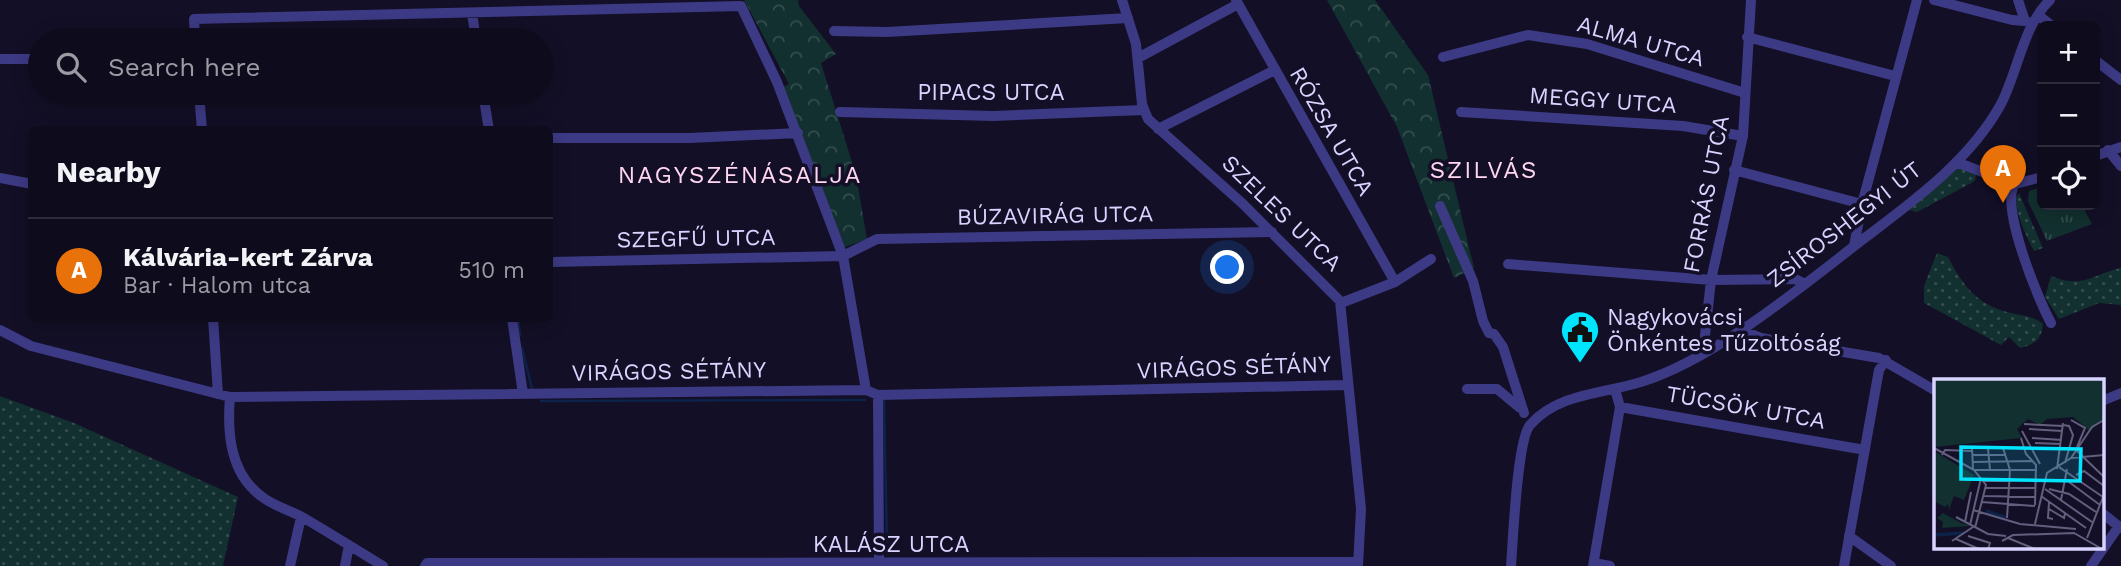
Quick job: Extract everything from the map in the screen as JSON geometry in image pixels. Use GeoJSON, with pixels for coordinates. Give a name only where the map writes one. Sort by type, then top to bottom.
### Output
{"type":"FeatureCollection","features":[{"type":"Feature","properties":{"kind":"street"},"geometry":{"type":"LineString","coordinates":[[1122,0],[1138,58],[1143,110]]}},
{"type":"Feature","properties":{"kind":"street","name":"FORRÁS UTCA"},"geometry":{"type":"LineString","coordinates":[[1703,354],[1711,280],[1743,136],[1751,0]]}},
{"type":"Feature","properties":{"kind":"street"},"geometry":{"type":"LineString","coordinates":[[1853,246],[1895,76],[1917,0]]}},
{"type":"Feature","properties":{"kind":"street"},"geometry":{"type":"LineString","coordinates":[[1934,0],[2012,20],[2039,11]]}},
{"type":"Feature","properties":{"kind":"street"},"geometry":{"type":"LineString","coordinates":[[2018,0],[2039,11]]}},
{"type":"Feature","properties":{"kind":"street"},"geometry":{"type":"LineString","coordinates":[[1138,58],[1237,2]]}},
{"type":"Feature","properties":{"kind":"street","name":"RÓZSA UTCA"},"geometry":{"type":"LineString","coordinates":[[1237,2],[1273,71],[1395,282]]}},
{"type":"Feature","properties":{"kind":"street"},"geometry":{"type":"LineString","coordinates":[[194,28],[194,19],[741,6],[798,133],[843,256],[866,390]]}},
{"type":"Feature","properties":{"kind":"street","name":"ZSÍROSHEGYI ÚT"},"geometry":{"type":"LineString","coordinates":[[1528,428],[1553,406],[1564,401],[1670,372],[1703,354],[1805,284],[1956,162],[2000,106],[2039,11]]}},
{"type":"Feature","properties":{"kind":"street"},"geometry":{"type":"LineString","coordinates":[[472,13],[474,28]]}},
{"type":"Feature","properties":{"kind":"street"},"geometry":{"type":"LineString","coordinates":[[834,31],[887,32],[1128,18]]}},
{"type":"Feature","properties":{"kind":"street","name":"ALMA UTCA"},"geometry":{"type":"LineString","coordinates":[[1443,57],[1528,35],[1587,44],[1745,93]]}},
{"type":"Feature","properties":{"kind":"street"},"geometry":{"type":"LineString","coordinates":[[1747,37],[1895,76]]}},
{"type":"Feature","properties":{"kind":"street"},"geometry":{"type":"LineString","coordinates":[[0,59],[28,59]]}},
{"type":"Feature","properties":{"kind":"street"},"geometry":{"type":"LineString","coordinates":[[2100,64],[2121,80]]}},
{"type":"Feature","properties":{"kind":"street"},"geometry":{"type":"LineString","coordinates":[[1158,129],[1273,71]]}},
{"type":"Feature","properties":{"kind":"street"},"geometry":{"type":"LineString","coordinates":[[200,105],[202,126]]}},
{"type":"Feature","properties":{"kind":"street"},"geometry":{"type":"LineString","coordinates":[[486,105],[488,126]]}},
{"type":"Feature","properties":{"kind":"street","name":"PIPACS UTCA"},"geometry":{"type":"LineString","coordinates":[[840,112],[995,116],[1143,110]]}},
{"type":"Feature","properties":{"kind":"street","name":"SZELES UTCA"},"geometry":{"type":"LineString","coordinates":[[1143,110],[1158,129],[1272,232],[1341,303],[1361,509],[1358,564]]}},
{"type":"Feature","properties":{"kind":"street","name":"MEGGY UTCA"},"geometry":{"type":"LineString","coordinates":[[1461,112],[1683,126],[1743,136]]}},
{"type":"Feature","properties":{"kind":"street"},"geometry":{"type":"LineString","coordinates":[[553,138],[689,138],[798,133]]}},
{"type":"Feature","properties":{"kind":"street"},"geometry":{"type":"LineString","coordinates":[[2100,154],[2121,147]]}},
{"type":"Feature","properties":{"kind":"street"},"geometry":{"type":"LineString","coordinates":[[2108,150],[2121,166]]}},
{"type":"Feature","properties":{"kind":"street"},"geometry":{"type":"LineString","coordinates":[[1956,162],[2012,183],[2037,178]]}},
{"type":"Feature","properties":{"kind":"street"},"geometry":{"type":"LineString","coordinates":[[1734,170],[1862,204]]}},
{"type":"Feature","properties":{"kind":"street"},"geometry":{"type":"LineString","coordinates":[[0,178],[28,183]]}},
{"type":"Feature","properties":{"kind":"street"},"geometry":{"type":"LineString","coordinates":[[2012,183],[2009,195],[2013,214],[2038,299],[2051,323]]}},
{"type":"Feature","properties":{"kind":"street"},"geometry":{"type":"LineString","coordinates":[[1440,206],[1473,281],[1483,321],[1503,347],[1528,428],[1523,444],[1511,566]]}},
{"type":"Feature","properties":{"kind":"street","name":"BÚZAVIRÁG UTCA"},"geometry":{"type":"LineString","coordinates":[[843,256],[877,239],[1272,232]]}},
{"type":"Feature","properties":{"kind":"street","name":"SZEGFŰ UTCA"},"geometry":{"type":"LineString","coordinates":[[553,262],[843,256]]}},
{"type":"Feature","properties":{"kind":"street"},"geometry":{"type":"LineString","coordinates":[[1341,303],[1395,282],[1432,259]]}},
{"type":"Feature","properties":{"kind":"street"},"geometry":{"type":"LineString","coordinates":[[1508,264],[1711,280],[1788,278],[1805,284]]}},
{"type":"Feature","properties":{"kind":"street"},"geometry":{"type":"LineString","coordinates":[[213,322],[218,394]]}},
{"type":"Feature","properties":{"kind":"street"},"geometry":{"type":"LineString","coordinates":[[513,322],[523,394]]}},
{"type":"Feature","properties":{"kind":"street"},"geometry":{"type":"LineString","coordinates":[[1743,327],[1748,333],[1760,338],[1886,360],[1934,390]]}},
{"type":"Feature","properties":{"kind":"street","name":"VIRÁGOS SÉTÁNY"},"geometry":{"type":"LineString","coordinates":[[0,330],[31,346],[229,397],[866,390],[878,395],[1347,385]]}},
{"type":"Feature","properties":{"kind":"street"},"geometry":{"type":"LineString","coordinates":[[1844,566],[1879,370],[1886,360]]}},
{"type":"Feature","properties":{"kind":"street"},"geometry":{"type":"LineString","coordinates":[[1467,388],[1497,389],[1524,413]]}},
{"type":"Feature","properties":{"kind":"street"},"geometry":{"type":"LineString","coordinates":[[1610,566],[1593,565],[1620,407],[1615,389]]}},
{"type":"Feature","properties":{"kind":"street"},"geometry":{"type":"LineString","coordinates":[[2104,400],[2121,393]]}},
{"type":"Feature","properties":{"kind":"street"},"geometry":{"type":"LineString","coordinates":[[878,395],[879,566]]}},
{"type":"Feature","properties":{"kind":"street"},"geometry":{"type":"LineString","coordinates":[[229,397],[229,437],[237,467],[261,497],[301,517],[383,566]]}},
{"type":"Feature","properties":{"kind":"street","name":"TÜCSÖK UTCA"},"geometry":{"type":"LineString","coordinates":[[1620,407],[1865,450]]}},
{"type":"Feature","properties":{"kind":"street"},"geometry":{"type":"LineString","coordinates":[[2091,566],[2120,527],[2104,515]]}},
{"type":"Feature","properties":{"kind":"street"},"geometry":{"type":"LineString","coordinates":[[290,566],[301,517]]}},
{"type":"Feature","properties":{"kind":"street"},"geometry":{"type":"LineString","coordinates":[[1849,536],[1891,566]]}},
{"type":"Feature","properties":{"kind":"street"},"geometry":{"type":"LineString","coordinates":[[345,566],[349,545]]}},
{"type":"Feature","properties":{"kind":"street","name":"KALÁSZ UTCA"},"geometry":{"type":"LineString","coordinates":[[425,566],[427,563],[879,566],[1358,564]]}},
{"type":"Feature","properties":{"kind":"green space"},"geometry":{"type":"Polygon","coordinates":[[[744,0],[798,0],[799,6],[836,54],[821,63],[856,175],[867,239],[845,247],[783,87],[789,84],[744,0]]]}},
{"type":"Feature","properties":{"kind":"green space"},"geometry":{"type":"Polygon","coordinates":[[[1327,0],[1375,0],[1428,75],[1474,268],[1454,278],[1397,127],[1327,0]]]}},
{"type":"Feature","properties":{"kind":"green space"},"geometry":{"type":"Polygon","coordinates":[[[1955,166],[1976,174],[1975,181],[1917,212],[1905,209],[1955,166]]]}},
{"type":"Feature","properties":{"kind":"green space"},"geometry":{"type":"Polygon","coordinates":[[[2037,189],[2037,210],[2085,210],[2092,224],[2047,241],[2028,201],[2029,191],[2037,189]]]}},
{"type":"Feature","properties":{"kind":"green space"},"geometry":{"type":"Polygon","coordinates":[[[2019,193],[2043,248],[2034,251],[2025,232],[2017,205],[2016,198],[2019,193]]]}},
{"type":"Feature","properties":{"kind":"green space"},"geometry":{"type":"Polygon","coordinates":[[[1937,253],[1948,257],[1959,276],[1978,298],[1996,308],[2039,321],[2043,324],[2041,334],[2029,345],[2020,348],[2009,337],[2001,345],[1924,303],[1924,286],[1937,253]]]}},
{"type":"Feature","properties":{"kind":"green space"},"geometry":{"type":"Polygon","coordinates":[[[2121,268],[2121,305],[2099,303],[2059,319],[2045,297],[2051,276],[2079,281],[2121,268]]]}},
{"type":"Feature","properties":{"kind":"green space"},"geometry":{"type":"Polygon","coordinates":[[[0,396],[74,423],[238,497],[223,566],[0,566],[0,396]]]}},
{"type":"Feature","properties":{"kind":"waterway"},"geometry":{"type":"LineString","coordinates":[[518,322],[520,335]]}},
{"type":"Feature","properties":{"kind":"waterway"},"geometry":{"type":"LineString","coordinates":[[522,348],[532,389]]}},
{"type":"Feature","properties":{"kind":"waterway"},"geometry":{"type":"LineString","coordinates":[[541,401],[865,400]]}},
{"type":"Feature","properties":{"kind":"waterway"},"geometry":{"type":"LineString","coordinates":[[884,400],[887,542]]}},
{"type":"Feature","properties":{"kind":"place","name":"Kálvária-kert Zárva"},"geometry":{"type":"Point","coordinates":[2003,203]}},
{"type":"Feature","properties":{"kind":"place","name":"Nagykovácsi Önkéntes Tűzoltóság"},"geometry":{"type":"Point","coordinates":[1580,364]}},
{"type":"Feature","properties":{"kind":"district","name":"SZILVÁS"},"geometry":{"type":"Point","coordinates":[1484,170]}},
{"type":"Feature","properties":{"kind":"district","name":"NAGYSZÉNÁSALJA"},"geometry":{"type":"Point","coordinates":[740,175]}}]}
